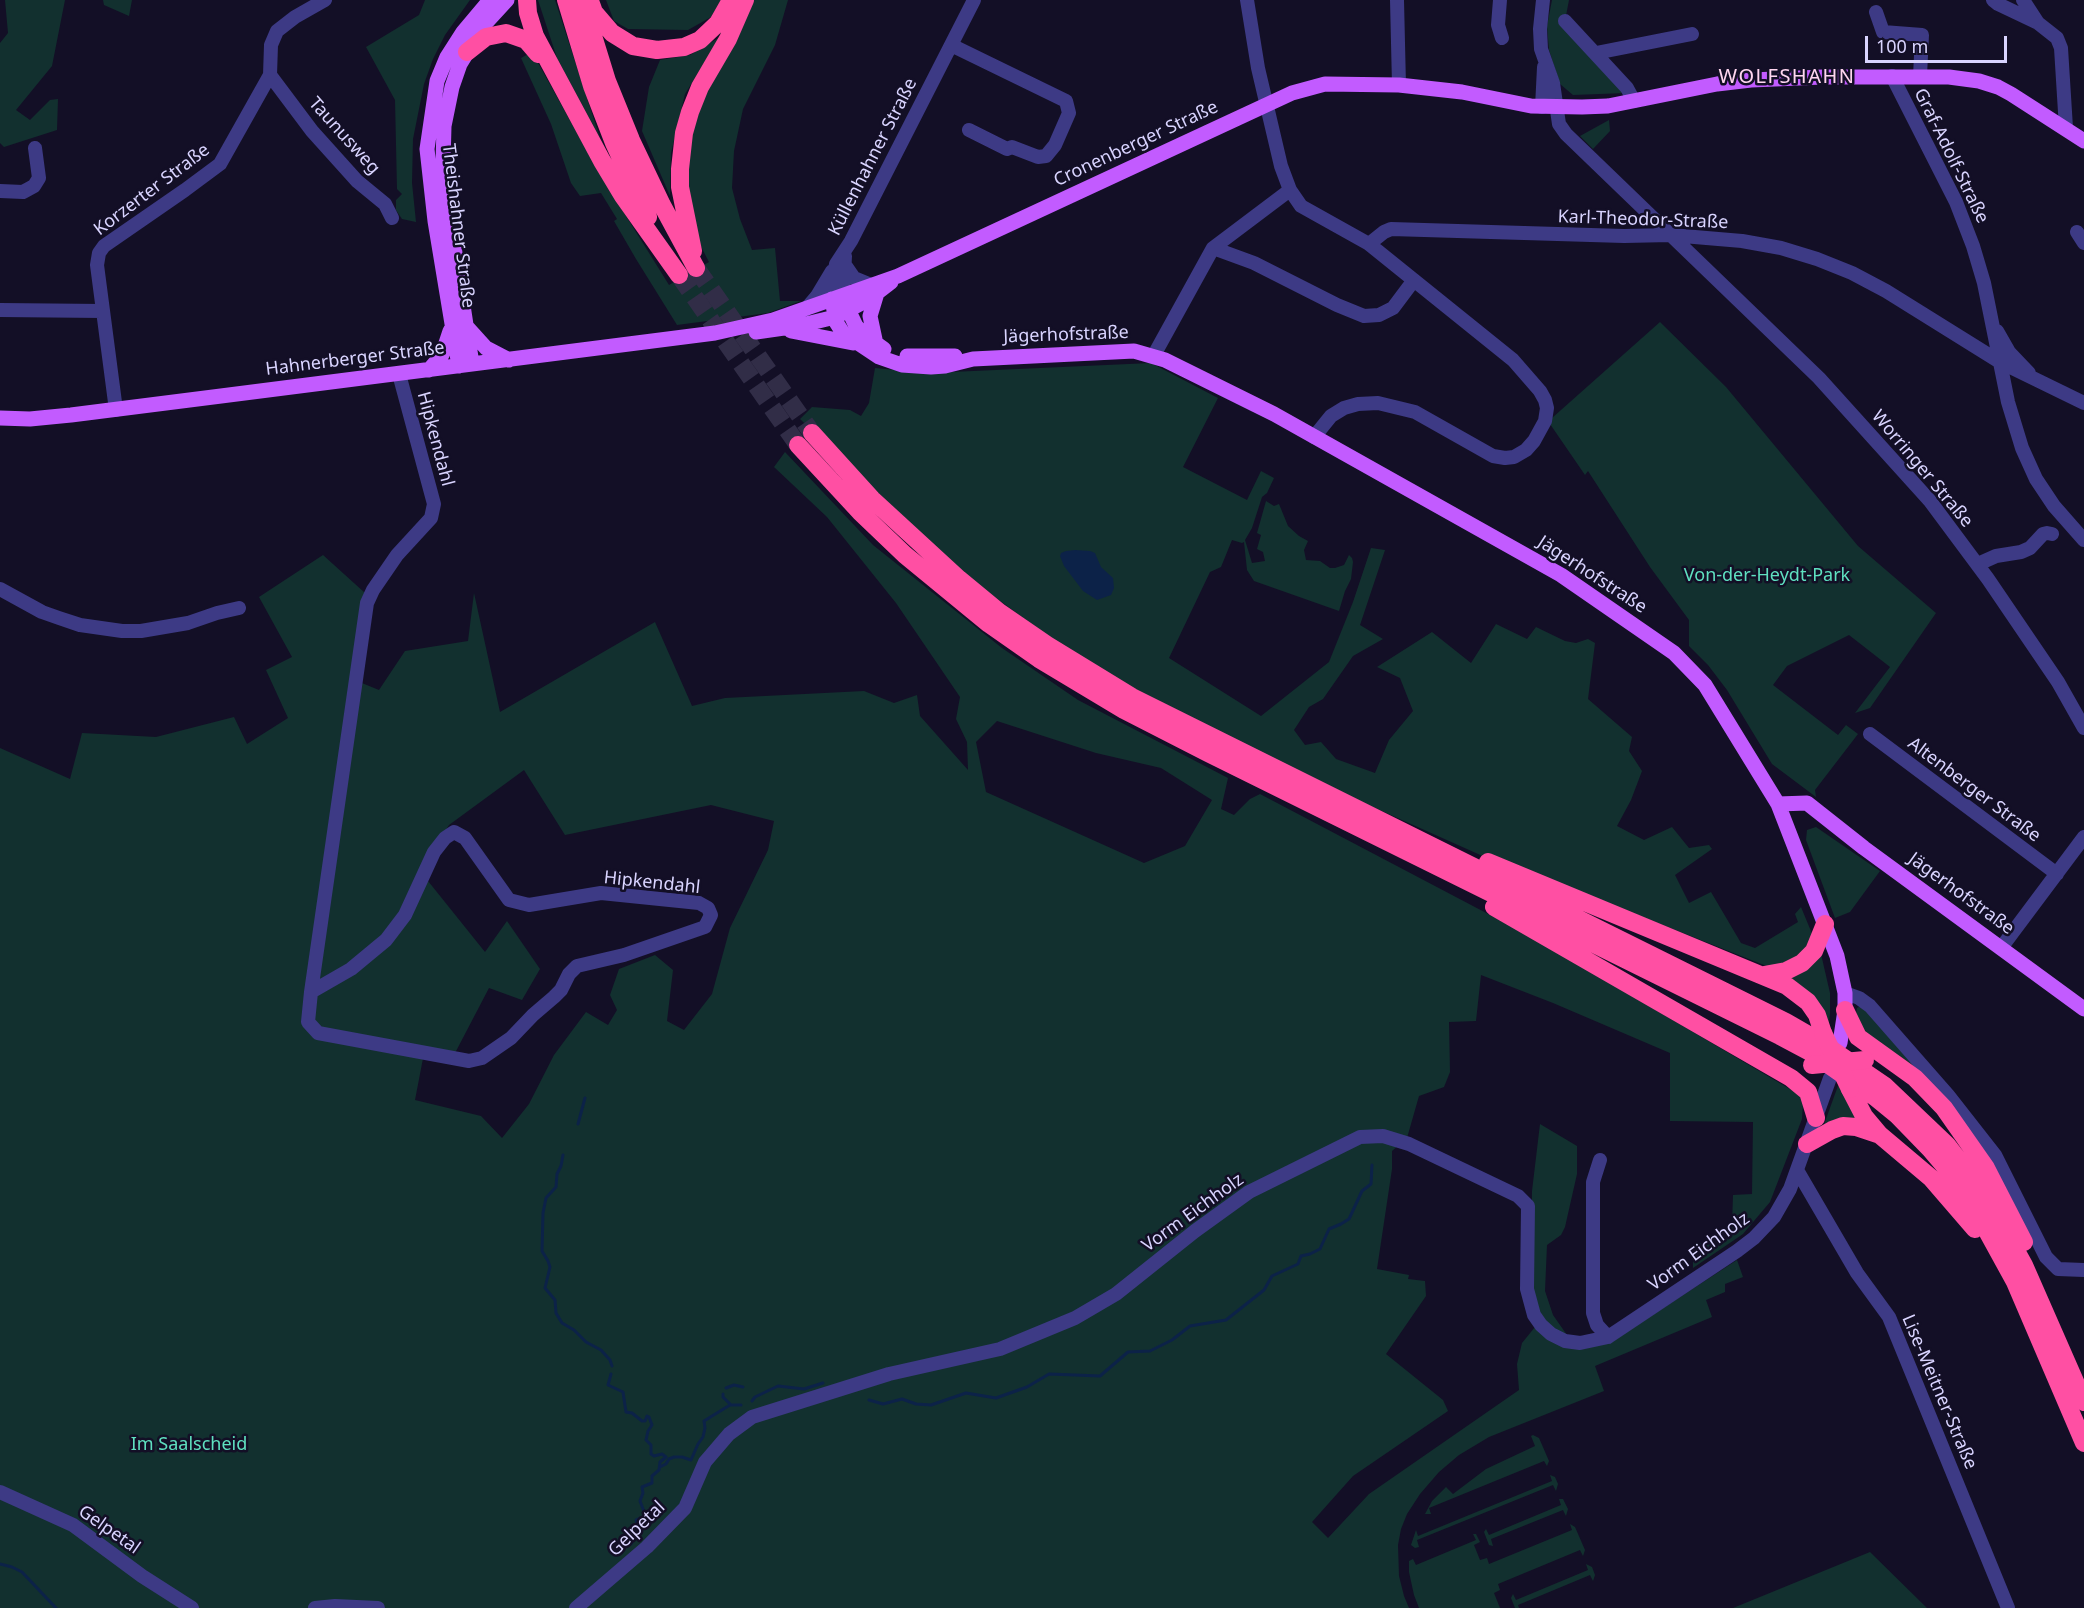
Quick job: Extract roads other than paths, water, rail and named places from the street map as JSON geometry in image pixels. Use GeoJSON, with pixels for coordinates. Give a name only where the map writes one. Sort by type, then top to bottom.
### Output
{"type":"FeatureCollection","features":[{"type":"Feature","properties":{"kind":"highway"},"geometry":{"type":"LineString","coordinates":[[527,0],[533,29],[554,71],[623,196],[678,275],[645,212],[610,134],[592,86],[566,0]]}},
{"type":"Feature","properties":{"kind":"highway"},"geometry":{"type":"LineString","coordinates":[[582,0],[607,81],[631,140],[696,268],[682,203],[680,170],[682,144],[695,99],[728,39],[745,0]]}},
{"type":"Feature","properties":{"kind":"highway"},"geometry":{"type":"LineString","coordinates":[[589,0],[594,12],[612,33],[633,46],[657,50],[684,47],[700,40],[718,22],[731,0]]}},
{"type":"Feature","properties":{"kind":"highway"},"geometry":{"type":"LineString","coordinates":[[466,52],[490,35],[514,34],[529,42],[540,58],[554,71]]}},
{"type":"Feature","properties":{"kind":"highway"},"geometry":{"type":"LineString","coordinates":[[812,433],[852,478],[916,541],[999,612],[1047,645],[1132,697],[1812,1053],[1857,1083],[1913,1131],[1947,1169],[1976,1211],[2015,1282],[2084,1443]]}},
{"type":"Feature","properties":{"kind":"highway"},"geometry":{"type":"LineString","coordinates":[[798,445],[860,512],[905,555],[989,624],[1039,659],[1135,715],[1270,785],[1437,858],[1786,1022],[1819,1041],[1885,1086],[1947,1145],[1984,1193],[2024,1265],[2084,1402]]}},
{"type":"Feature","properties":{"kind":"highway"},"geometry":{"type":"LineString","coordinates":[[1437,858],[1480,859],[1764,975],[1795,990],[1808,1002],[1817,1015],[1834,1070],[1850,1089],[1864,1116],[1880,1135],[1931,1178],[1980,1235],[2002,1256]]}},
{"type":"Feature","properties":{"kind":"highway"},"geometry":{"type":"LineString","coordinates":[[1437,858],[1486,903],[1772,1067],[1806,1089],[1816,1118]]}},
{"type":"Feature","properties":{"kind":"highway"},"geometry":{"type":"LineString","coordinates":[[1764,975],[1803,963],[1814,951],[1825,924]]}},
{"type":"Feature","properties":{"kind":"highway"},"geometry":{"type":"LineString","coordinates":[[1845,1002],[1858,1037],[1915,1078],[1944,1108],[1986,1168],[2037,1272],[2050,1321]]}},
{"type":"Feature","properties":{"kind":"highway"},"geometry":{"type":"LineString","coordinates":[[1772,1067],[1794,1068],[1812,1065],[1834,1070],[1865,1060],[1889,1060]]}},
{"type":"Feature","properties":{"kind":"highway"},"geometry":{"type":"LineString","coordinates":[[1807,1144],[1843,1126],[1856,1127],[1880,1135]]}},
{"type":"Feature","properties":{"kind":"main road","name":"Theishahner Straße"},"geometry":{"type":"LineString","coordinates":[[452,278],[429,174],[426,149],[429,124],[437,81],[447,57],[463,32],[489,0]]}},
{"type":"Feature","properties":{"kind":"main road","name":"Theishahner Straße"},"geometry":{"type":"LineString","coordinates":[[465,365],[452,278],[443,164],[444,126],[452,87],[466,52],[484,25],[507,0]]}},
{"type":"Feature","properties":{"kind":"main road","name":"Cronenberger Straße"},"geometry":{"type":"LineString","coordinates":[[840,304],[1292,93],[1325,84],[1399,85],[1462,92],[1549,107],[1608,106],[1740,81],[1823,77],[1949,77],[1979,81],[1998,87],[2084,141]]}},
{"type":"Feature","properties":{"kind":"main road"},"geometry":{"type":"LineString","coordinates":[[780,329],[868,345],[874,289]]}},
{"type":"Feature","properties":{"kind":"main road","name":"Jägerhofstraße"},"geometry":{"type":"LineString","coordinates":[[840,304],[849,338],[902,356],[963,356],[973,359],[1134,351],[1154,355],[1253,404],[1561,575],[1674,653],[1705,685],[1778,804],[1807,803],[1864,848],[2084,1009]]}},
{"type":"Feature","properties":{"kind":"main road","name":"Hahnerberger Straße"},"geometry":{"type":"LineString","coordinates":[[715,333],[773,320],[806,309],[840,304]]}},
{"type":"Feature","properties":{"kind":"main road","name":"Hahnerberger Straße"},"geometry":{"type":"LineString","coordinates":[[0,418],[30,419],[116,410],[715,333],[780,329],[819,322],[840,304]]}},
{"type":"Feature","properties":{"kind":"main road"},"geometry":{"type":"LineString","coordinates":[[429,370],[442,355],[459,327],[486,348],[509,360]]}},
{"type":"Feature","properties":{"kind":"main road"},"geometry":{"type":"LineString","coordinates":[[1778,804],[1837,956],[1845,1002],[1840,1043]]}},
{"type":"Feature","properties":{"kind":"street","name":"Korzerter Straße"},"geometry":{"type":"LineString","coordinates":[[116,410],[97,265],[99,253],[105,246],[220,164],[270,75],[271,45],[277,31],[295,17],[325,0]]}},
{"type":"Feature","properties":{"kind":"street","name":"Küllenhahner Straße"},"geometry":{"type":"LineString","coordinates":[[841,265],[845,250],[974,0]]}},
{"type":"Feature","properties":{"kind":"street"},"geometry":{"type":"LineString","coordinates":[[1247,0],[1281,166],[1290,190],[1301,206],[1370,244],[1513,360],[1540,391],[1547,408],[1540,432],[1526,450],[1514,457],[1493,456],[1415,412],[1378,403],[1358,404],[1344,408],[1331,416],[1314,437]]}},
{"type":"Feature","properties":{"kind":"street"},"geometry":{"type":"LineString","coordinates":[[1398,0],[1399,85]]}},
{"type":"Feature","properties":{"kind":"street"},"geometry":{"type":"LineString","coordinates":[[1500,0],[1498,25],[1502,38]]}},
{"type":"Feature","properties":{"kind":"street","name":"Worringer Straße"},"geometry":{"type":"LineString","coordinates":[[1543,0],[1540,29],[1541,49],[1553,83],[1549,107],[1566,135],[1819,378],[1930,501],[1978,564],[2058,682],[2084,728]]}},
{"type":"Feature","properties":{"kind":"street"},"geometry":{"type":"LineString","coordinates":[[1994,0],[2038,23],[2057,38],[2061,48],[2066,128]]}},
{"type":"Feature","properties":{"kind":"street"},"geometry":{"type":"LineString","coordinates":[[2023,0],[2038,23]]}},
{"type":"Feature","properties":{"kind":"street"},"geometry":{"type":"LineString","coordinates":[[1876,12],[1883,32],[1922,35],[1920,76]]}},
{"type":"Feature","properties":{"kind":"street"},"geometry":{"type":"LineString","coordinates":[[1565,21],[1627,88],[1634,101]]}},
{"type":"Feature","properties":{"kind":"street"},"geometry":{"type":"LineString","coordinates":[[1596,53],[1692,34]]}},
{"type":"Feature","properties":{"kind":"street"},"geometry":{"type":"LineString","coordinates":[[951,45],[1066,101],[1070,113],[1055,145],[1045,156],[1038,157],[1012,147],[1007,149],[969,130]]}},
{"type":"Feature","properties":{"kind":"street","name":"Taunusweg"},"geometry":{"type":"LineString","coordinates":[[270,75],[312,131],[357,181],[385,204],[392,218]]}},
{"type":"Feature","properties":{"kind":"street","name":"Graf-Adolf-Straße"},"geometry":{"type":"LineString","coordinates":[[1892,76],[1956,202],[1973,246],[2005,390],[2022,448],[2036,479],[2054,506],[2084,540]]}},
{"type":"Feature","properties":{"kind":"street"},"geometry":{"type":"LineString","coordinates":[[0,191],[23,192],[34,186],[39,178],[35,148]]}},
{"type":"Feature","properties":{"kind":"street"},"geometry":{"type":"LineString","coordinates":[[1154,355],[1214,249],[1290,190]]}},
{"type":"Feature","properties":{"kind":"street","name":"Karl-Theodor-Straße"},"geometry":{"type":"LineString","coordinates":[[1370,244],[1384,231],[1391,230],[1671,236],[1742,241],[1781,248],[1834,266],[1886,291],[2000,362],[2084,403]]}},
{"type":"Feature","properties":{"kind":"street"},"geometry":{"type":"LineString","coordinates":[[1698,262],[1706,239]]}},
{"type":"Feature","properties":{"kind":"street"},"geometry":{"type":"LineString","coordinates":[[1214,249],[1254,263],[1337,305],[1364,316],[1379,315],[1393,308],[1414,280]]}},
{"type":"Feature","properties":{"kind":"street"},"geometry":{"type":"LineString","coordinates":[[841,265],[854,278],[874,289]]}},
{"type":"Feature","properties":{"kind":"street"},"geometry":{"type":"LineString","coordinates":[[840,304],[841,265]]}},
{"type":"Feature","properties":{"kind":"street"},"geometry":{"type":"LineString","coordinates":[[806,309],[841,265]]}},
{"type":"Feature","properties":{"kind":"street"},"geometry":{"type":"LineString","coordinates":[[0,310],[103,311]]}},
{"type":"Feature","properties":{"kind":"street"},"geometry":{"type":"LineString","coordinates":[[1972,344],[1986,339],[1991,322]]}},
{"type":"Feature","properties":{"kind":"street"},"geometry":{"type":"LineString","coordinates":[[1991,322],[2009,352],[2038,381]]}},
{"type":"Feature","properties":{"kind":"street","name":"Hipkendahl"},"geometry":{"type":"LineString","coordinates":[[311,992],[351,969],[386,940],[405,915],[434,852],[445,838],[454,832],[465,838],[509,900],[529,905],[601,893],[704,905],[711,911],[711,919],[705,927],[624,955],[577,966],[554,997],[511,1038],[482,1058],[469,1061],[318,1033],[308,1022],[311,992],[367,603],[397,555],[431,518],[434,504],[399,374]]}},
{"type":"Feature","properties":{"kind":"street"},"geometry":{"type":"LineString","coordinates":[[2005,390],[2015,375],[2022,374]]}},
{"type":"Feature","properties":{"kind":"street"},"geometry":{"type":"LineString","coordinates":[[1978,564],[1996,556],[2021,552],[2030,548],[2043,534],[2047,532],[2052,534]]}},
{"type":"Feature","properties":{"kind":"street"},"geometry":{"type":"LineString","coordinates":[[0,589],[42,612],[59,618],[81,625],[122,631],[141,631],[188,623],[239,608]]}},
{"type":"Feature","properties":{"kind":"street","name":"Altenberger Straße"},"geometry":{"type":"LineString","coordinates":[[1870,734],[2057,874]]}},
{"type":"Feature","properties":{"kind":"street"},"geometry":{"type":"LineString","coordinates":[[2001,948],[2084,837]]}},
{"type":"Feature","properties":{"kind":"street"},"geometry":{"type":"LineString","coordinates":[[1845,1002],[1865,1002],[1948,1095],[1995,1155],[2046,1257],[2058,1269],[2084,1270]]}},
{"type":"Feature","properties":{"kind":"street","name":"Vorm Eichholz"},"geometry":{"type":"LineString","coordinates":[[705,1462],[729,1434],[752,1417],[889,1374],[1000,1349],[1075,1318],[1116,1294],[1195,1231],[1249,1192],[1360,1137],[1383,1136],[1409,1144],[1518,1196],[1528,1206],[1527,1289],[1534,1315],[1551,1335],[1565,1341],[1580,1343],[1608,1336],[1737,1251],[1754,1238],[1774,1217],[1784,1202],[1834,1070]]}},
{"type":"Feature","properties":{"kind":"street"},"geometry":{"type":"LineString","coordinates":[[1600,1160],[1593,1182],[1593,1313],[1597,1325],[1608,1336]]}},
{"type":"Feature","properties":{"kind":"street","name":"Lise-Meitner-Straße"},"geometry":{"type":"LineString","coordinates":[[1797,1170],[1857,1273],[1889,1317],[2008,1608]]}},
{"type":"Feature","properties":{"kind":"street","name":"Gelpetal"},"geometry":{"type":"LineString","coordinates":[[576,1608],[647,1547],[684,1508],[705,1462]]}},
{"type":"Feature","properties":{"kind":"street","name":"Gelpetal"},"geometry":{"type":"LineString","coordinates":[[0,1492],[73,1526],[142,1576],[192,1608]]}},
{"type":"Feature","properties":{"kind":"street"},"geometry":{"type":"LineString","coordinates":[[315,1608],[346,1606],[378,1608]]}},
{"type":"Feature","properties":{"kind":"water"},"geometry":{"type":"Polygon","coordinates":[[[1066,551],[1095,553],[1101,567],[1113,578],[1114,588],[1111,595],[1097,600],[1083,591],[1064,566],[1060,556],[1066,551]]]}},
{"type":"Feature","properties":{"kind":"waterway"},"geometry":{"type":"LineString","coordinates":[[578,1124],[585,1098]]}},
{"type":"Feature","properties":{"kind":"waterway"},"geometry":{"type":"LineString","coordinates":[[563,1155],[557,1174],[556,1187],[546,1198],[543,1213],[542,1251],[550,1267],[545,1288],[555,1300],[556,1313],[562,1323],[574,1330],[586,1342],[601,1350],[612,1366]]}},
{"type":"Feature","properties":{"kind":"waterway"},"geometry":{"type":"LineString","coordinates":[[869,1400],[883,1404],[902,1399],[916,1404],[931,1405],[966,1393],[996,1398],[1027,1387],[1049,1374],[1100,1376],[1128,1352],[1150,1351],[1172,1340],[1190,1326],[1226,1320],[1264,1290],[1272,1276],[1298,1264],[1301,1256],[1320,1249],[1329,1229],[1349,1219],[1362,1191],[1371,1184],[1372,1165]]}},
{"type":"Feature","properties":{"kind":"waterway"},"geometry":{"type":"LineString","coordinates":[[611,1374],[608,1385],[623,1392],[626,1412],[632,1413],[642,1421],[645,1421],[647,1416],[649,1417],[652,1425],[646,1440],[651,1445],[651,1454],[654,1456],[662,1454],[666,1457],[660,1462],[659,1470],[652,1476],[652,1483],[642,1487],[643,1493],[640,1501],[645,1514],[636,1520],[639,1530],[631,1544]]}},
{"type":"Feature","properties":{"kind":"waterway"},"geometry":{"type":"LineString","coordinates":[[752,1401],[755,1397],[778,1386],[804,1389],[823,1383]]}},
{"type":"Feature","properties":{"kind":"waterway"},"geometry":{"type":"LineString","coordinates":[[726,1388],[734,1385],[743,1387]]}},
{"type":"Feature","properties":{"kind":"waterway"},"geometry":{"type":"LineString","coordinates":[[723,1394],[730,1404]]}},
{"type":"Feature","properties":{"kind":"waterway"},"geometry":{"type":"LineString","coordinates":[[660,1467],[674,1457],[691,1460],[703,1437],[704,1421],[730,1405],[741,1405]]}},
{"type":"Feature","properties":{"kind":"waterway"},"geometry":{"type":"LineString","coordinates":[[0,1564],[22,1572],[56,1608]]}},
{"type":"Feature","properties":{"kind":"tunnel"},"geometry":{"type":"LineString","coordinates":[[696,268],[812,433]]}},
{"type":"Feature","properties":{"kind":"tunnel"},"geometry":{"type":"LineString","coordinates":[[679,275],[798,445]]}},
{"type":"Feature","properties":{"kind":"district","name":"WOLFSHAHN"},"geometry":{"type":"Point","coordinates":[1787,77]}},
{"type":"Feature","properties":{"kind":"park label","name":"Von-der-Heydt-Park"},"geometry":{"type":"Point","coordinates":[1767,576]}},
{"type":"Feature","properties":{"kind":"park label","name":"Im Saalscheid"},"geometry":{"type":"Point","coordinates":[189,1445]}}]}
